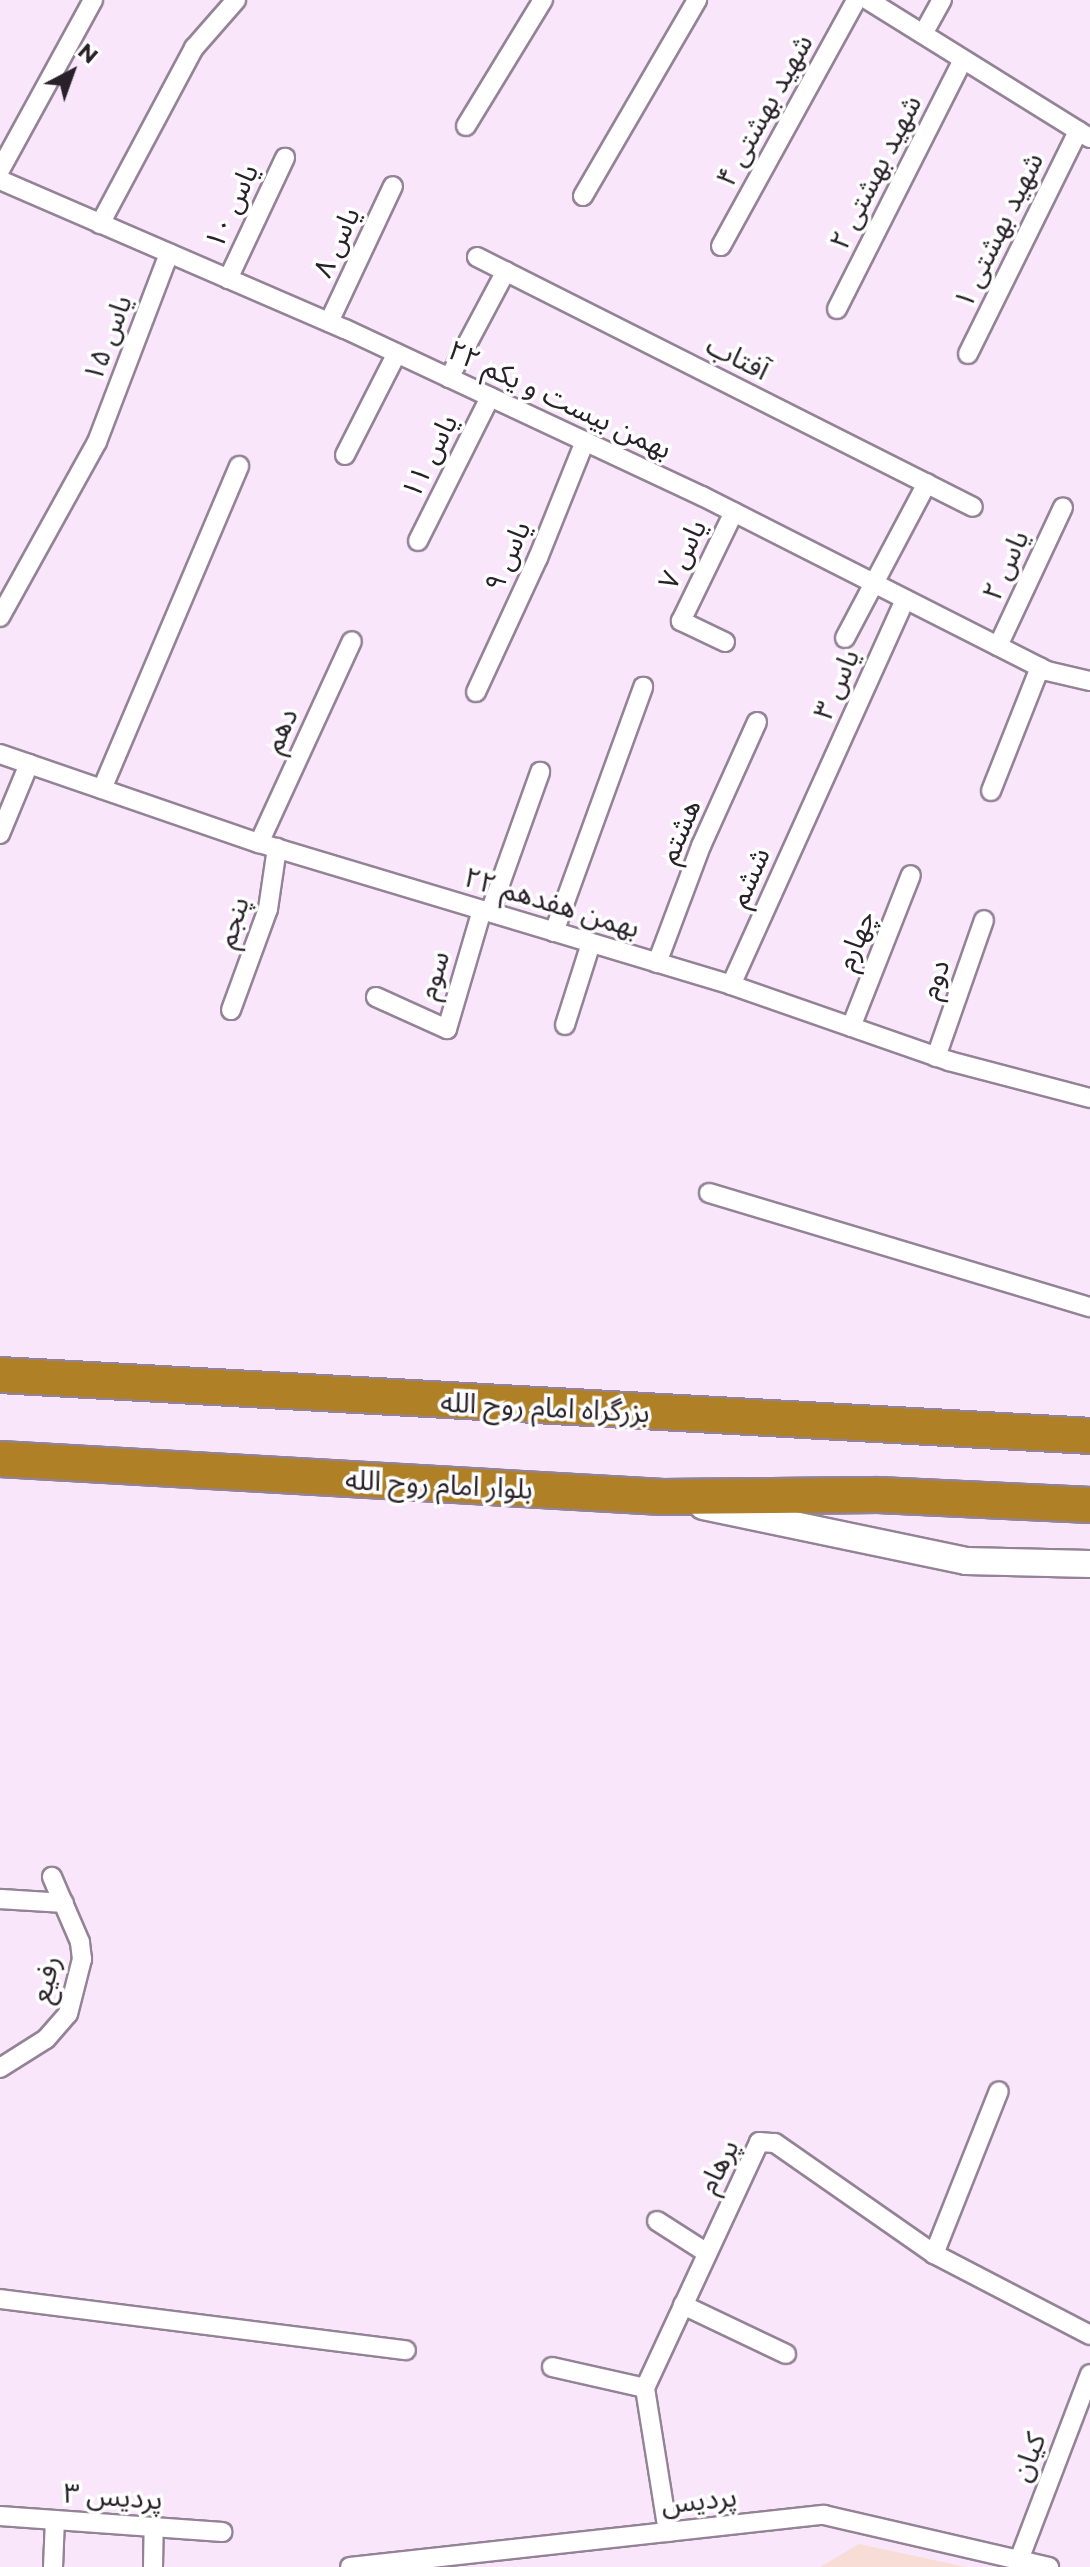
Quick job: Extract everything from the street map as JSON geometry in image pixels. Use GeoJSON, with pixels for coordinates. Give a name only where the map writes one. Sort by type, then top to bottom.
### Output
{"type":"FeatureCollection","features":[{"type":"Feature","properties":{"kind":"highway","name":"بزرگراه امام روح الله"},"geometry":{"type":"LineString","coordinates":[[0,1375],[1090,1436]]}},
{"type":"Feature","properties":{"kind":"highway","name":"بلوار امام روح الله"},"geometry":{"type":"LineString","coordinates":[[0,1459],[663,1497],[879,1495],[1090,1505]]}},
{"type":"Feature","properties":{"kind":"main road"},"geometry":{"type":"LineString","coordinates":[[663,1497],[966,1561],[1090,1564]]}},
{"type":"Feature","properties":{"kind":"street"},"geometry":{"type":"LineString","coordinates":[[0,170],[93,0]]}},
{"type":"Feature","properties":{"kind":"street"},"geometry":{"type":"LineString","coordinates":[[100,224],[194,48],[236,0]]}},
{"type":"Feature","properties":{"kind":"street"},"geometry":{"type":"LineString","coordinates":[[466,126],[543,0]]}},
{"type":"Feature","properties":{"kind":"street"},"geometry":{"type":"LineString","coordinates":[[583,196],[697,0]]}},
{"type":"Feature","properties":{"kind":"street","name":"شهید بهشتی ۴"},"geometry":{"type":"LineString","coordinates":[[721,246],[856,0]]}},
{"type":"Feature","properties":{"kind":"street"},"geometry":{"type":"LineString","coordinates":[[868,0],[1084,135]]}},
{"type":"Feature","properties":{"kind":"street"},"geometry":{"type":"LineString","coordinates":[[923,34],[942,0]]}},
{"type":"Feature","properties":{"kind":"street","name":"شهید بهشتی ۲"},"geometry":{"type":"LineString","coordinates":[[837,309],[963,60]]}},
{"type":"Feature","properties":{"kind":"street","name":"شهید بهشتی ۱"},"geometry":{"type":"LineString","coordinates":[[968,354],[1084,135]]}},
{"type":"Feature","properties":{"kind":"street","name":"یاس ۱۰"},"geometry":{"type":"LineString","coordinates":[[228,279],[285,158]]}},
{"type":"Feature","properties":{"kind":"street","name":"۲۲ بهمن بیست و یکم"},"geometry":{"type":"LineString","coordinates":[[0,180],[397,353],[734,512],[1040,667],[1090,681]]}},
{"type":"Feature","properties":{"kind":"street","name":"یاس ۸"},"geometry":{"type":"LineString","coordinates":[[329,322],[393,186]]}},
{"type":"Feature","properties":{"kind":"street","name":"یاس ۱۵"},"geometry":{"type":"LineString","coordinates":[[0,617],[97,442],[169,253]]}},
{"type":"Feature","properties":{"kind":"street","name":"آفتاب"},"geometry":{"type":"LineString","coordinates":[[477,257],[973,507]]}},
{"type":"Feature","properties":{"kind":"street"},"geometry":{"type":"LineString","coordinates":[[449,378],[506,271]]}},
{"type":"Feature","properties":{"kind":"street"},"geometry":{"type":"LineString","coordinates":[[345,455],[397,353]]}},
{"type":"Feature","properties":{"kind":"street","name":"یاس ۱۱"},"geometry":{"type":"LineString","coordinates":[[418,541],[490,397]]}},
{"type":"Feature","properties":{"kind":"street","name":"یاس ۹"},"geometry":{"type":"LineString","coordinates":[[476,692],[538,558],[585,441]]}},
{"type":"Feature","properties":{"kind":"street"},"geometry":{"type":"LineString","coordinates":[[102,789],[239,466]]}},
{"type":"Feature","properties":{"kind":"street"},"geometry":{"type":"LineString","coordinates":[[845,638],[927,483]]}},
{"type":"Feature","properties":{"kind":"street","name":"یاس ۲"},"geometry":{"type":"LineString","coordinates":[[998,646],[1063,507]]}},
{"type":"Feature","properties":{"kind":"street","name":"یاس ۷"},"geometry":{"type":"LineString","coordinates":[[725,642],[681,621],[734,512]]}},
{"type":"Feature","properties":{"kind":"street","name":"یاس ۳"},"geometry":{"type":"LineString","coordinates":[[818,792],[905,599]]}},
{"type":"Feature","properties":{"kind":"street","name":"دهم"},"geometry":{"type":"LineString","coordinates":[[259,843],[352,641]]}},
{"type":"Feature","properties":{"kind":"street"},"geometry":{"type":"LineString","coordinates":[[991,791],[1040,667]]}},
{"type":"Feature","properties":{"kind":"street"},"geometry":{"type":"LineString","coordinates":[[554,932],[643,687]]}},
{"type":"Feature","properties":{"kind":"street","name":"هشتم"},"geometry":{"type":"LineString","coordinates":[[657,963],[701,846],[757,722]]}},
{"type":"Feature","properties":{"kind":"street","name":"۲۲ بهمن هفدهم"},"geometry":{"type":"LineString","coordinates":[[0,754],[259,843],[731,985],[936,1057],[1090,1098]]}},
{"type":"Feature","properties":{"kind":"street"},"geometry":{"type":"LineString","coordinates":[[0,834],[29,764]]}},
{"type":"Feature","properties":{"kind":"street"},"geometry":{"type":"LineString","coordinates":[[486,911],[540,772]]}},
{"type":"Feature","properties":{"kind":"street","name":"ششم"},"geometry":{"type":"LineString","coordinates":[[731,985],[818,792]]}},
{"type":"Feature","properties":{"kind":"street","name":"پنجم"},"geometry":{"type":"LineString","coordinates":[[231,1010],[268,909],[277,848]]}},
{"type":"Feature","properties":{"kind":"street","name":"چهارم"},"geometry":{"type":"LineString","coordinates":[[851,1027],[911,875]]}},
{"type":"Feature","properties":{"kind":"street","name":"سوم"},"geometry":{"type":"LineString","coordinates":[[376,997],[447,1029],[486,911]]}},
{"type":"Feature","properties":{"kind":"street","name":"دوم"},"geometry":{"type":"LineString","coordinates":[[936,1057],[984,920]]}},
{"type":"Feature","properties":{"kind":"street"},"geometry":{"type":"LineString","coordinates":[[565,1025],[591,943]]}},
{"type":"Feature","properties":{"kind":"street"},"geometry":{"type":"LineString","coordinates":[[709,1193],[1090,1307]]}},
{"type":"Feature","properties":{"kind":"street","name":"رفیع"},"geometry":{"type":"LineString","coordinates":[[0,2068],[46,2039],[68,2014],[82,1959],[80,1942],[52,1877]]}},
{"type":"Feature","properties":{"kind":"street"},"geometry":{"type":"LineString","coordinates":[[0,1899],[64,1903]]}},
{"type":"Feature","properties":{"kind":"street"},"geometry":{"type":"LineString","coordinates":[[934,2254],[999,2091]]}},
{"type":"Feature","properties":{"kind":"street","name":"پرهام"},"geometry":{"type":"LineString","coordinates":[[645,2388],[759,2142],[775,2143],[934,2254],[1090,2335]]}},
{"type":"Feature","properties":{"kind":"street"},"geometry":{"type":"LineString","coordinates":[[657,2221],[707,2253]]}},
{"type":"Feature","properties":{"kind":"street"},"geometry":{"type":"LineString","coordinates":[[0,2299],[406,2350]]}},
{"type":"Feature","properties":{"kind":"street"},"geometry":{"type":"LineString","coordinates":[[683,2305],[786,2354]]}},
{"type":"Feature","properties":{"kind":"street"},"geometry":{"type":"LineString","coordinates":[[552,2367],[645,2388],[668,2532]]}},
{"type":"Feature","properties":{"kind":"street","name":"کیان"},"geometry":{"type":"LineString","coordinates":[[1019,2560],[1090,2374]]}},
{"type":"Feature","properties":{"kind":"street","name":"پردیس"},"geometry":{"type":"LineString","coordinates":[[350,2567],[824,2515],[1049,2567]]}},
{"type":"Feature","properties":{"kind":"street","name":"پردیس ۳"},"geometry":{"type":"LineString","coordinates":[[0,2516],[222,2532]]}},
{"type":"Feature","properties":{"kind":"street"},"geometry":{"type":"LineString","coordinates":[[53,2567],[55,2520]]}},
{"type":"Feature","properties":{"kind":"street"},"geometry":{"type":"LineString","coordinates":[[153,2567],[154,2528]]}},
{"type":"Feature","properties":{"kind":"shaded area"},"geometry":{"type":"Polygon","coordinates":[[[859,2544],[966,2567],[820,2567],[859,2544]]]}}]}
